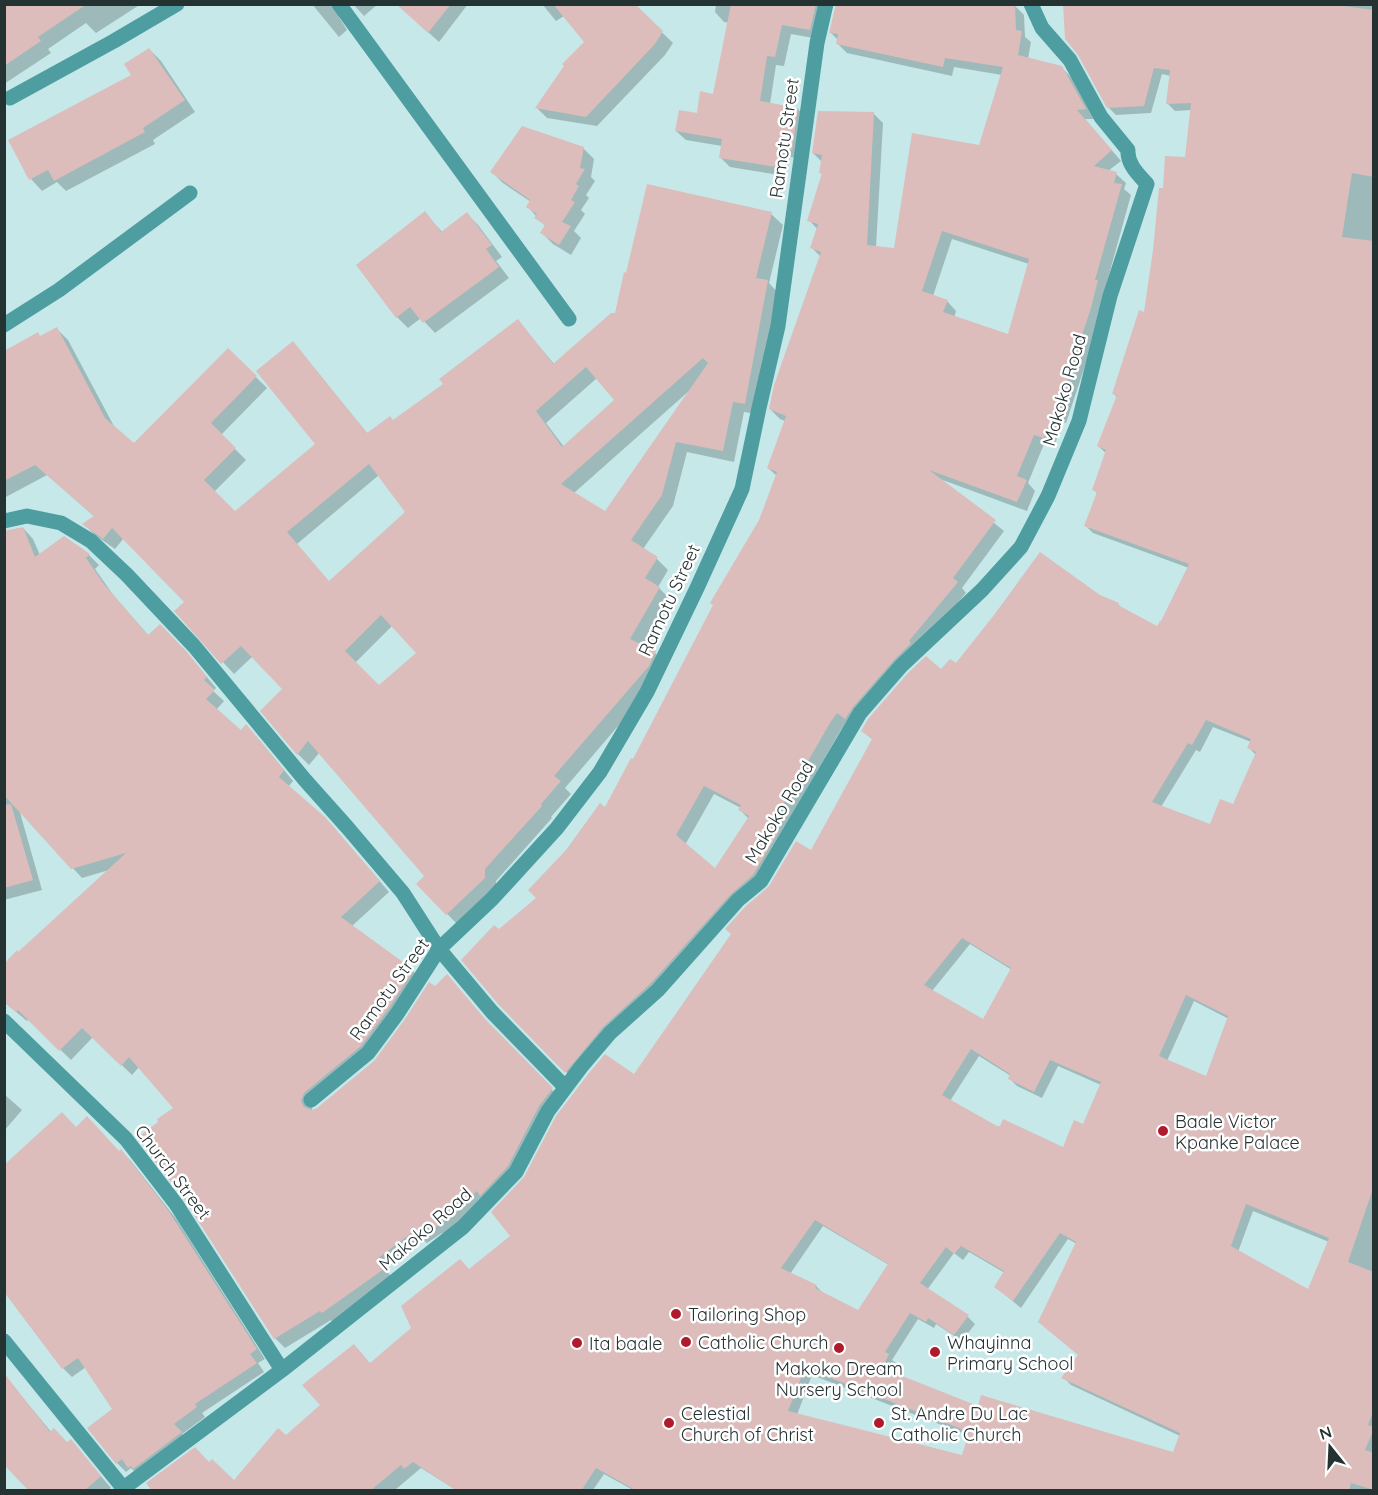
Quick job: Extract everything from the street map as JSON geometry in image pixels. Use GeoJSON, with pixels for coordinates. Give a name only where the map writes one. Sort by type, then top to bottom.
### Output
{"type":"FeatureCollection","features":[{"type":"Feature","properties":{"kind":"street"},"geometry":{"type":"LineString","coordinates":[[9,98],[177,4]]}},
{"type":"Feature","properties":{"kind":"street"},"geometry":{"type":"LineString","coordinates":[[339,4],[569,319]]}},
{"type":"Feature","properties":{"kind":"street","name":"Ramotu Street"},"geometry":{"type":"LineString","coordinates":[[311,1100],[368,1053],[397,1014],[439,949],[492,900],[557,828],[600,772],[647,692],[697,588],[742,489],[778,326],[817,43],[826,4]]}},
{"type":"Feature","properties":{"kind":"street","name":"Makoko Road"},"geometry":{"type":"LineString","coordinates":[[123,1490],[282,1370],[463,1227],[516,1172],[548,1111],[610,1033],[658,990],[738,900],[761,881],[860,713],[901,666],[982,590],[1022,546],[1048,496],[1079,421],[1110,296],[1147,184],[1134,170],[1127,157],[1128,150],[1088,97],[1070,60],[1042,28],[1031,4]]}},
{"type":"Feature","properties":{"kind":"street"},"geometry":{"type":"LineString","coordinates":[[4,325],[59,290],[190,193]]}},
{"type":"Feature","properties":{"kind":"street"},"geometry":{"type":"LineString","coordinates":[[4,521],[27,516],[61,523],[91,541],[127,575],[194,646],[368,852],[402,893],[439,949],[492,1012],[565,1087]]}},
{"type":"Feature","properties":{"kind":"street","name":"Church Street"},"geometry":{"type":"LineString","coordinates":[[4,1021],[126,1139],[176,1204],[282,1370]]}},
{"type":"Feature","properties":{"kind":"street"},"geometry":{"type":"LineString","coordinates":[[4,1341],[123,1490]]}},
{"type":"Feature","properties":{"kind":"building"},"geometry":{"type":"Polygon","coordinates":[[[4,4],[87,4],[38,37],[41,41],[4,66],[4,4]]]}},
{"type":"Feature","properties":{"kind":"building"},"geometry":{"type":"Polygon","coordinates":[[[396,4],[451,4],[428,33],[396,4]]]}},
{"type":"Feature","properties":{"kind":"building"},"geometry":{"type":"Polygon","coordinates":[[[553,4],[635,4],[663,31],[655,44],[586,117],[535,108],[564,66],[562,64],[584,42],[553,4]]]}},
{"type":"Feature","properties":{"kind":"building"},"geometry":{"type":"Polygon","coordinates":[[[731,4],[816,4],[810,30],[782,25],[775,57],[767,56],[760,101],[798,108],[792,150],[781,148],[776,167],[719,158],[722,139],[675,131],[679,110],[697,113],[700,91],[713,94],[731,4]]]}},
{"type":"Feature","properties":{"kind":"building"},"geometry":{"type":"Polygon","coordinates":[[[836,4],[1015,4],[1016,30],[1022,31],[1018,55],[1062,66],[1086,109],[1077,110],[1112,150],[1094,166],[1117,172],[1114,183],[1122,184],[1095,280],[1098,280],[1091,308],[1056,414],[1053,413],[1044,438],[1034,435],[1017,476],[1027,480],[1017,502],[929,470],[996,520],[953,578],[958,582],[909,641],[911,643],[853,707],[845,719],[837,713],[830,723],[770,827],[779,831],[753,875],[731,894],[651,983],[603,1027],[565,1073],[499,1005],[461,960],[494,925],[499,929],[536,898],[528,890],[566,850],[600,803],[605,807],[631,758],[633,759],[713,605],[710,603],[759,520],[777,472],[767,468],[786,416],[769,409],[774,385],[821,252],[810,248],[818,224],[807,221],[822,173],[819,173],[822,155],[812,153],[818,111],[874,112],[867,245],[894,248],[912,133],[979,145],[1003,67],[945,58],[943,67],[836,44],[838,34],[829,33],[836,4]],[[942,231],[922,291],[948,300],[943,312],[1008,334],[1029,259],[942,231]],[[704,786],[676,835],[715,868],[749,816],[738,810],[741,805],[704,786]]]}},
{"type":"Feature","properties":{"kind":"building"},"geometry":{"type":"Polygon","coordinates":[[[1063,4],[1328,4],[1374,10],[1374,177],[1352,173],[1342,237],[1374,241],[1374,1186],[1348,1262],[1374,1272],[1374,1409],[1368,1425],[1374,1429],[1365,1450],[1374,1453],[1374,1490],[1351,1483],[1349,1491],[637,1491],[596,1468],[581,1491],[457,1491],[413,1462],[404,1469],[401,1465],[370,1491],[152,1491],[146,1483],[195,1447],[209,1462],[212,1459],[234,1480],[278,1428],[286,1435],[320,1405],[302,1385],[354,1344],[370,1363],[411,1328],[401,1306],[460,1259],[469,1269],[510,1236],[491,1212],[524,1177],[556,1116],[589,1073],[605,1054],[634,1074],[731,934],[725,929],[769,886],[796,841],[811,850],[872,739],[861,731],[868,719],[926,656],[941,669],[950,659],[956,663],[1040,552],[1100,595],[1119,603],[1118,605],[1157,626],[1161,621],[1189,564],[1084,526],[1097,492],[1092,490],[1106,450],[1097,446],[1117,395],[1112,394],[1139,310],[1144,312],[1159,188],[1163,188],[1165,156],[1185,157],[1191,103],[1166,104],[1170,70],[1154,68],[1144,106],[1107,108],[1078,55],[1065,39],[1063,4]],[[1206,720],[1192,745],[1188,743],[1152,802],[1210,824],[1220,799],[1233,804],[1256,752],[1247,748],[1251,739],[1206,720]],[[962,938],[924,985],[983,1019],[1011,968],[962,938]],[[1186,995],[1159,1056],[1206,1076],[1228,1016],[1186,995]],[[971,1049],[942,1095],[1000,1126],[1003,1119],[1063,1147],[1074,1120],[1083,1124],[1101,1082],[1050,1060],[1034,1092],[1008,1079],[1010,1074],[971,1049]],[[1246,1204],[1231,1246],[1308,1289],[1329,1238],[1246,1204]],[[815,1220],[781,1268],[817,1285],[815,1288],[858,1310],[888,1264],[815,1220]],[[1060,1233],[1013,1301],[994,1287],[1004,1271],[961,1246],[954,1254],[946,1247],[920,1283],[969,1315],[954,1335],[928,1318],[926,1322],[910,1313],[885,1352],[889,1354],[882,1368],[978,1406],[981,1395],[1173,1452],[1180,1433],[1061,1378],[1078,1355],[1038,1322],[1076,1242],[1060,1233]],[[805,1368],[788,1411],[962,1455],[969,1432],[805,1368]]]}},
{"type":"Feature","properties":{"kind":"building"},"geometry":{"type":"Polygon","coordinates":[[[149,48],[185,100],[143,128],[145,132],[54,181],[48,170],[29,180],[8,140],[131,75],[124,64],[149,48]]]}},
{"type":"Feature","properties":{"kind":"building"},"geometry":{"type":"Polygon","coordinates":[[[522,126],[584,147],[580,168],[585,169],[576,184],[579,186],[571,200],[575,202],[562,222],[571,226],[559,245],[540,233],[545,225],[534,218],[537,214],[526,207],[530,200],[490,172],[522,126]]]}},
{"type":"Feature","properties":{"kind":"building"},"geometry":{"type":"Polygon","coordinates":[[[647,184],[772,212],[756,278],[768,280],[745,404],[733,402],[723,451],[676,442],[662,495],[631,540],[658,557],[645,578],[660,587],[630,639],[656,651],[649,666],[554,776],[561,781],[541,804],[542,806],[485,869],[485,878],[446,915],[416,884],[424,876],[308,741],[297,755],[260,711],[282,689],[241,646],[221,664],[174,611],[184,602],[112,528],[103,539],[82,524],[94,516],[35,465],[4,481],[4,351],[38,332],[40,336],[57,327],[105,418],[134,443],[228,348],[257,376],[211,423],[236,448],[204,480],[235,511],[315,444],[256,371],[293,341],[367,433],[390,416],[393,420],[443,384],[439,379],[518,319],[553,364],[611,313],[615,313],[624,272],[626,273],[647,184]],[[703,358],[561,484],[605,511],[708,363],[703,358]],[[586,367],[536,411],[562,447],[614,400],[586,367]],[[369,464],[287,532],[329,581],[405,512],[369,464]],[[381,615],[345,651],[379,685],[416,653],[381,615]]]}},
{"type":"Feature","properties":{"kind":"building"},"geometry":{"type":"Polygon","coordinates":[[[425,211],[441,232],[467,212],[492,245],[486,249],[499,267],[423,323],[410,307],[396,318],[356,265],[425,211]]]}},
{"type":"Feature","properties":{"kind":"building"},"geometry":{"type":"Polygon","coordinates":[[[23,527],[35,557],[64,536],[90,554],[86,558],[104,584],[148,635],[160,624],[187,652],[207,677],[204,680],[215,690],[206,699],[241,730],[246,724],[284,770],[279,777],[325,817],[380,881],[341,917],[414,970],[361,1046],[304,1093],[301,1101],[304,1107],[312,1110],[317,1108],[374,1061],[429,982],[435,986],[447,974],[485,1019],[553,1088],[539,1106],[508,1166],[480,1196],[477,1191],[435,1228],[431,1223],[416,1234],[414,1231],[377,1259],[384,1269],[322,1313],[320,1311],[274,1339],[184,1199],[137,1138],[173,1108],[129,1057],[121,1066],[82,1028],[59,1051],[18,1010],[16,1012],[4,1002],[4,964],[126,853],[71,869],[4,795],[4,531],[23,527]]]}},
{"type":"Feature","properties":{"kind":"building"},"geometry":{"type":"Polygon","coordinates":[[[11,804],[33,880],[4,888],[4,805],[11,804]]]}},
{"type":"Feature","properties":{"kind":"building"},"geometry":{"type":"Polygon","coordinates":[[[62,1112],[76,1127],[87,1116],[119,1151],[121,1149],[168,1210],[257,1349],[250,1354],[257,1363],[195,1404],[197,1407],[174,1424],[182,1432],[133,1469],[131,1466],[128,1468],[122,1459],[116,1464],[87,1428],[112,1409],[78,1358],[62,1369],[4,1292],[4,1165],[62,1112]]]}},
{"type":"Feature","properties":{"kind":"building"},"geometry":{"type":"Polygon","coordinates":[[[4,1373],[50,1432],[54,1428],[67,1442],[71,1439],[101,1476],[84,1491],[29,1491],[4,1465],[4,1373]]]}},
{"type":"Feature","properties":{"kind":"place","name":"Baale Victor Kpanke Palace"},"geometry":{"type":"Point","coordinates":[1163,1131]}},
{"type":"Feature","properties":{"kind":"place","name":"Tailoring Shop"},"geometry":{"type":"Point","coordinates":[676,1314]}},
{"type":"Feature","properties":{"kind":"place","name":"Catholic Church"},"geometry":{"type":"Point","coordinates":[686,1342]}},
{"type":"Feature","properties":{"kind":"place","name":"Ita baale"},"geometry":{"type":"Point","coordinates":[577,1343]}},
{"type":"Feature","properties":{"kind":"place","name":"Makoko Dream Nursery School"},"geometry":{"type":"Point","coordinates":[839,1348]}},
{"type":"Feature","properties":{"kind":"place","name":"Whayinna Primary School"},"geometry":{"type":"Point","coordinates":[935,1352]}},
{"type":"Feature","properties":{"kind":"place","name":"Celestial Church of Christ"},"geometry":{"type":"Point","coordinates":[669,1423]}},
{"type":"Feature","properties":{"kind":"place","name":"St. Andre Du Lac Catholic Church"},"geometry":{"type":"Point","coordinates":[879,1423]}}]}
